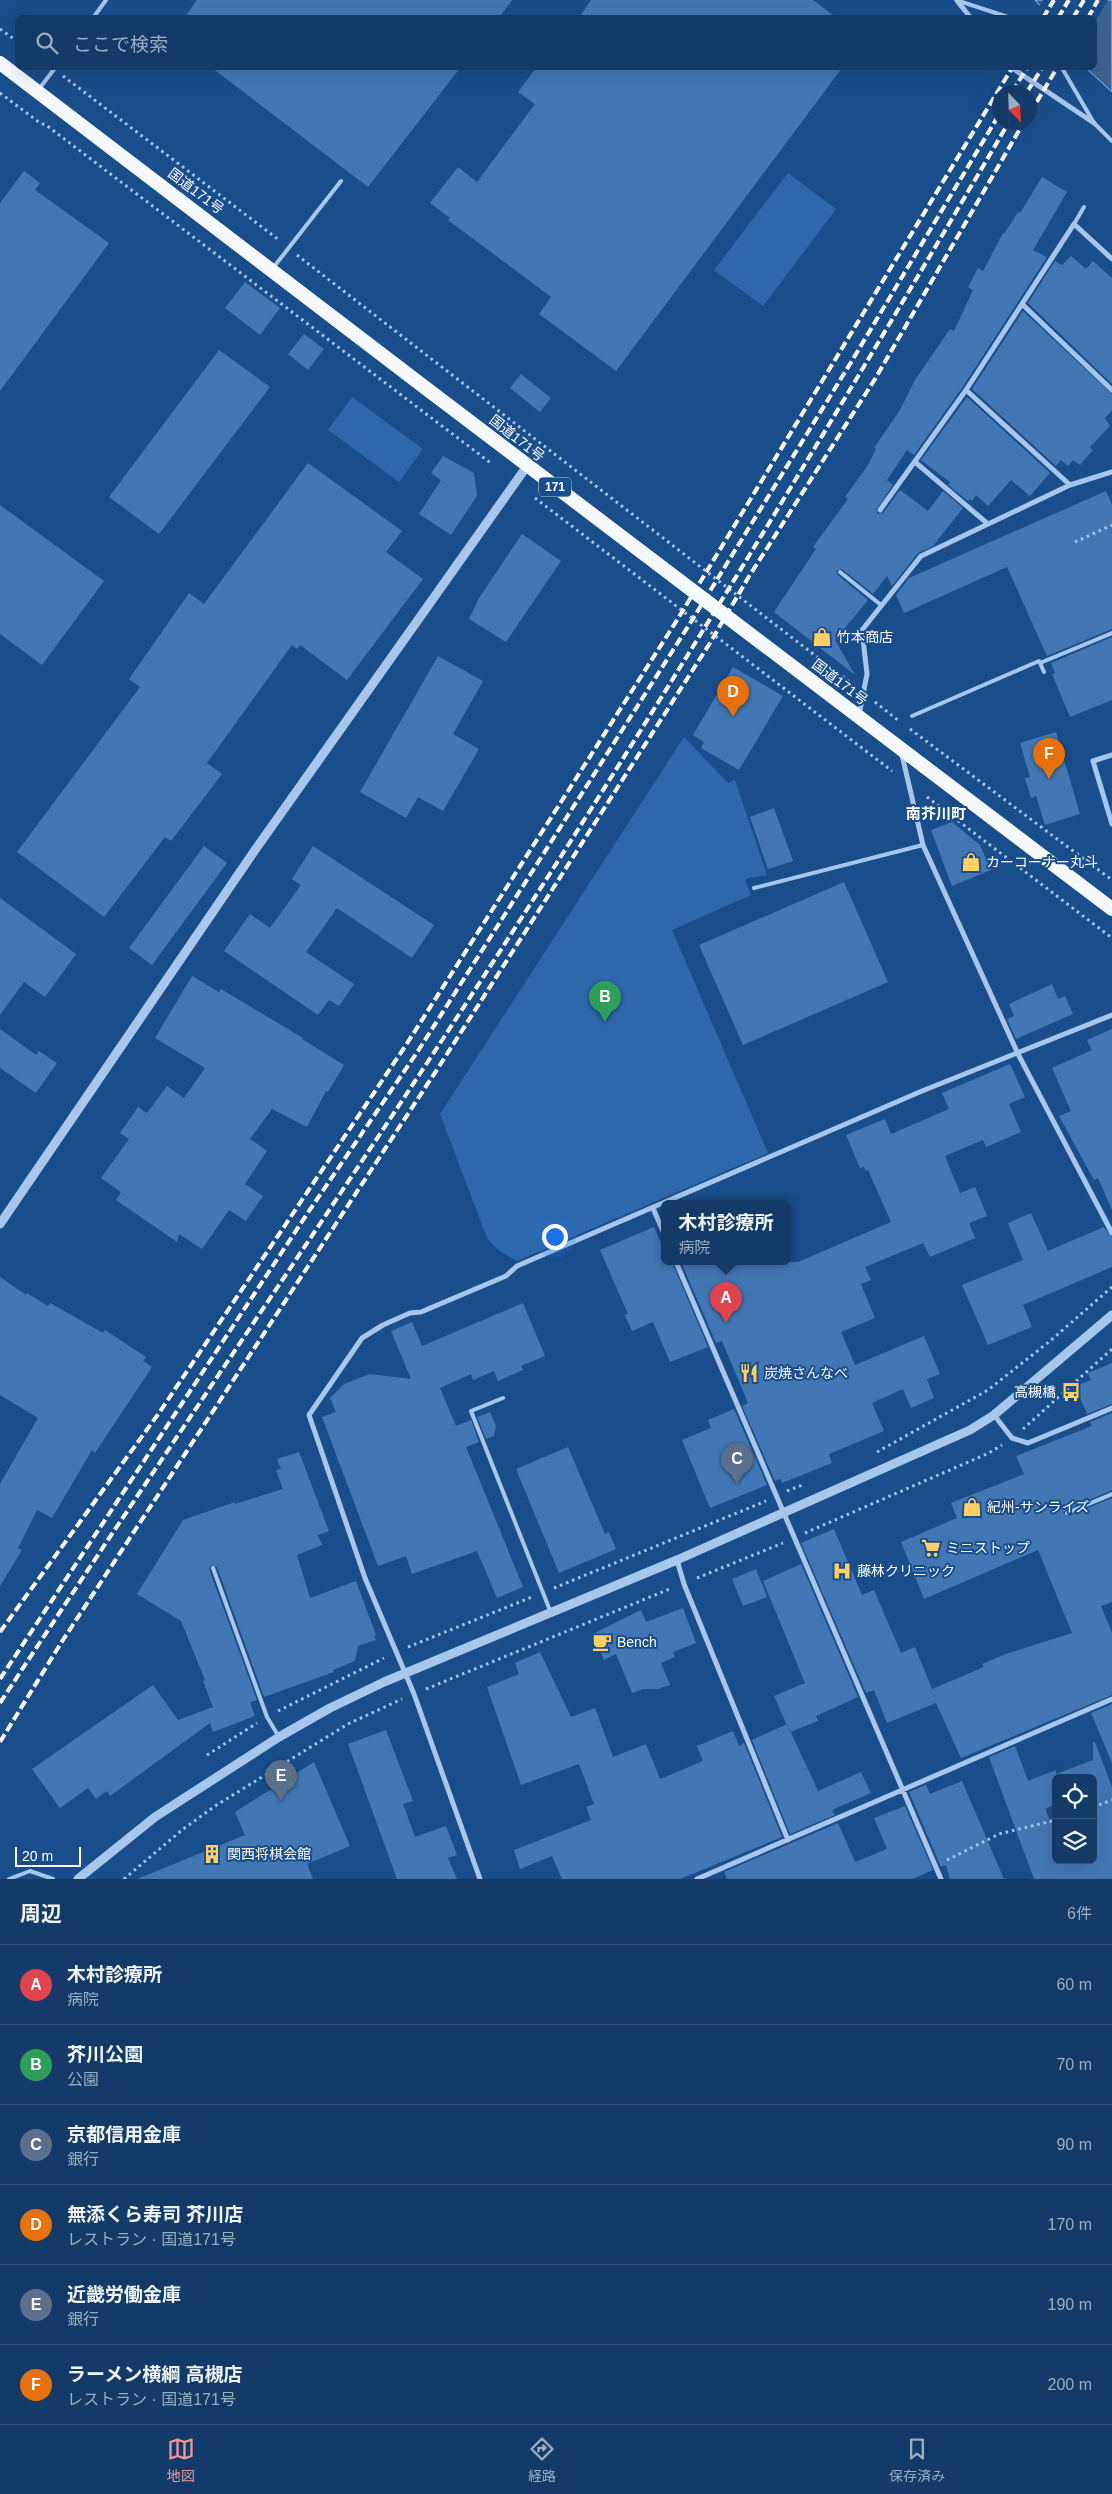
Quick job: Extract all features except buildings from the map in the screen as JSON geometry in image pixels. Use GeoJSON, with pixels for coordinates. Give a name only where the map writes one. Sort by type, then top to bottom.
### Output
{"type":"FeatureCollection","features":[{"type":"Feature","properties":{"kind":"highway","name":"国道171号"},"geometry":{"type":"LineString","coordinates":[[0,63],[272,269],[527,466],[1112,909]]}},
{"type":"Feature","properties":{"kind":"street"},"geometry":{"type":"LineString","coordinates":[[957,1],[969,15]]}},
{"type":"Feature","properties":{"kind":"street"},"geometry":{"type":"LineString","coordinates":[[1015,70],[1094,123]]}},
{"type":"Feature","properties":{"kind":"street"},"geometry":{"type":"LineString","coordinates":[[880,510],[966,390],[1074,224],[1112,259]]}},
{"type":"Feature","properties":{"kind":"street"},"geometry":{"type":"LineString","coordinates":[[1023,305],[1112,390]]}},
{"type":"Feature","properties":{"kind":"street"},"geometry":{"type":"LineString","coordinates":[[966,390],[1070,486]]}},
{"type":"Feature","properties":{"kind":"street"},"geometry":{"type":"LineString","coordinates":[[915,462],[988,524]]}},
{"type":"Feature","properties":{"kind":"street"},"geometry":{"type":"LineString","coordinates":[[0,1224],[255,850],[527,466]]}},
{"type":"Feature","properties":{"kind":"street"},"geometry":{"type":"LineString","coordinates":[[859,717],[866,674],[862,630],[921,556],[1070,486],[1112,471]]}},
{"type":"Feature","properties":{"kind":"street"},"geometry":{"type":"LineString","coordinates":[[901,750],[924,845],[1018,1054],[1112,1233]]}},
{"type":"Feature","properties":{"kind":"street"},"geometry":{"type":"LineString","coordinates":[[1112,755],[1093,760],[1112,824]]}},
{"type":"Feature","properties":{"kind":"street"},"geometry":{"type":"LineString","coordinates":[[671,1200],[922,1091],[1112,1015]]}},
{"type":"Feature","properties":{"kind":"street"},"geometry":{"type":"LineString","coordinates":[[480,1878],[414,1694],[366,1578],[309,1415],[362,1338],[383,1325],[410,1313],[421,1312],[506,1276],[517,1266],[661,1205]]}},
{"type":"Feature","properties":{"kind":"street"},"geometry":{"type":"LineString","coordinates":[[653,1208],[661,1227]]}},
{"type":"Feature","properties":{"kind":"street"},"geometry":{"type":"LineString","coordinates":[[677,1265],[785,1512],[901,1790],[941,1879]]}},
{"type":"Feature","properties":{"kind":"street"},"geometry":{"type":"LineString","coordinates":[[78,1879],[155,1817],[278,1737],[330,1708],[405,1673],[677,1560],[970,1430],[994,1415],[1112,1315]]}},
{"type":"Feature","properties":{"kind":"street"},"geometry":{"type":"LineString","coordinates":[[994,1415],[1012,1438],[1028,1443],[1112,1408]]}},
{"type":"Feature","properties":{"kind":"street"},"geometry":{"type":"LineString","coordinates":[[677,1560],[684,1584],[788,1840]]}},
{"type":"Feature","properties":{"kind":"street"},"geometry":{"type":"LineString","coordinates":[[697,1879],[1112,1699]]}},
{"type":"Feature","properties":{"kind":"lane"},"geometry":{"type":"LineString","coordinates":[[95,15],[106,0]]}},
{"type":"Feature","properties":{"kind":"lane"},"geometry":{"type":"LineString","coordinates":[[957,1],[1001,15]]}},
{"type":"Feature","properties":{"kind":"lane"},"geometry":{"type":"LineString","coordinates":[[37,91],[53,70]]}},
{"type":"Feature","properties":{"kind":"lane"},"geometry":{"type":"LineString","coordinates":[[1063,70],[1094,123],[1112,141]]}},
{"type":"Feature","properties":{"kind":"lane"},"geometry":{"type":"LineString","coordinates":[[272,269],[341,181]]}},
{"type":"Feature","properties":{"kind":"lane"},"geometry":{"type":"LineString","coordinates":[[1074,224],[1084,207]]}},
{"type":"Feature","properties":{"kind":"lane"},"geometry":{"type":"LineString","coordinates":[[840,572],[882,605]]}},
{"type":"Feature","properties":{"kind":"lane"},"geometry":{"type":"LineString","coordinates":[[1040,664],[1112,633]]}},
{"type":"Feature","properties":{"kind":"lane"},"geometry":{"type":"LineString","coordinates":[[912,716],[1039,661],[1044,672]]}},
{"type":"Feature","properties":{"kind":"lane"},"geometry":{"type":"LineString","coordinates":[[754,888],[924,845]]}},
{"type":"Feature","properties":{"kind":"lane"},"geometry":{"type":"LineString","coordinates":[[503,1398],[471,1411],[551,1613]]}},
{"type":"Feature","properties":{"kind":"lane"},"geometry":{"type":"LineString","coordinates":[[1067,1513],[1112,1494]]}},
{"type":"Feature","properties":{"kind":"lane"},"geometry":{"type":"LineString","coordinates":[[213,1568],[267,1717],[278,1737]]}},
{"type":"Feature","properties":{"kind":"lane"},"geometry":{"type":"LineString","coordinates":[[9,1879],[30,1871],[53,1879]]}},
{"type":"Feature","properties":{"kind":"path"},"geometry":{"type":"LineString","coordinates":[[0,29],[15,40]]}},
{"type":"Feature","properties":{"kind":"path"},"geometry":{"type":"LineString","coordinates":[[58,70],[863,693],[1112,880]]}},
{"type":"Feature","properties":{"kind":"path"},"geometry":{"type":"LineString","coordinates":[[0,93],[40,123],[46,125],[492,464]]}},
{"type":"Feature","properties":{"kind":"path"},"geometry":{"type":"LineString","coordinates":[[535,498],[910,786],[1112,938]]}},
{"type":"Feature","properties":{"kind":"path"},"geometry":{"type":"LineString","coordinates":[[1075,542],[1112,525]]}},
{"type":"Feature","properties":{"kind":"path"},"geometry":{"type":"LineString","coordinates":[[875,1453],[988,1390],[1050,1341],[1112,1287]]}},
{"type":"Feature","properties":{"kind":"path"},"geometry":{"type":"LineString","coordinates":[[124,1879],[182,1830],[215,1806],[348,1724],[414,1694],[795,1538],[990,1453],[1012,1438],[1112,1349]]}},
{"type":"Feature","properties":{"kind":"path"},"geometry":{"type":"LineString","coordinates":[[207,1755],[267,1717],[397,1652],[813,1480]]}},
{"type":"Feature","properties":{"kind":"path"},"geometry":{"type":"LineString","coordinates":[[1097,1806],[1112,1800]]}},
{"type":"Feature","properties":{"kind":"path"},"geometry":{"type":"LineString","coordinates":[[935,1866],[999,1834],[1052,1821]]}},
{"type":"Feature","properties":{"kind":"shaded area"},"geometry":{"type":"Polygon","coordinates":[[[1035,0],[1112,0],[1112,92],[1088,70],[1097,70],[1097,15],[1047,14],[1035,0]]]}},
{"type":"Feature","properties":{"kind":"shaded area"},"geometry":{"type":"Polygon","coordinates":[[[788,173],[836,209],[763,306],[714,270],[788,173]]]}},
{"type":"Feature","properties":{"kind":"shaded area"},"geometry":{"type":"Polygon","coordinates":[[[352,397],[423,449],[399,482],[328,430],[352,397]]]}},
{"type":"Feature","properties":{"kind":"shaded area"},"geometry":{"type":"Polygon","coordinates":[[[684,737],[728,783],[735,780],[767,875],[745,879],[751,895],[672,930],[768,1153],[517,1261],[498,1250],[487,1238],[440,1114],[684,737]]]}},
{"type":"Feature","properties":{"kind":"pier"},"geometry":{"type":"Polygon","coordinates":[[[1043,0],[1108,0],[1097,19],[1097,15],[1043,15],[1038,8],[1043,0]]]}},
{"type":"Feature","properties":{"kind":"railway"},"geometry":{"type":"LineString","coordinates":[[1045,15],[1054,0]]}},
{"type":"Feature","properties":{"kind":"railway"},"geometry":{"type":"LineString","coordinates":[[1060,15],[1069,0]]}},
{"type":"Feature","properties":{"kind":"railway"},"geometry":{"type":"LineString","coordinates":[[1075,15],[1084,0]]}},
{"type":"Feature","properties":{"kind":"railway"},"geometry":{"type":"LineString","coordinates":[[1090,15],[1098,0]]}},
{"type":"Feature","properties":{"kind":"railway"},"geometry":{"type":"LineString","coordinates":[[0,1632],[159,1413],[406,1045],[679,617],[1011,70]]}},
{"type":"Feature","properties":{"kind":"railway"},"geometry":{"type":"LineString","coordinates":[[1016,85],[1026,70]]}},
{"type":"Feature","properties":{"kind":"railway"},"geometry":{"type":"LineString","coordinates":[[1031,85],[1041,70]]}},
{"type":"Feature","properties":{"kind":"railway"},"geometry":{"type":"LineString","coordinates":[[1037,101],[1056,70]]}},
{"type":"Feature","properties":{"kind":"railway"},"geometry":{"type":"LineString","coordinates":[[0,1679],[309,1211],[418,1051],[689,625],[850,364],[992,126]]}},
{"type":"Feature","properties":{"kind":"railway"},"geometry":{"type":"LineString","coordinates":[[0,1703],[429,1060],[579,829],[797,477],[1004,130]]}},
{"type":"Feature","properties":{"kind":"railway"},"geometry":{"type":"LineString","coordinates":[[0,1742],[61,1643],[440,1065],[710,643],[748,578],[875,379],[1019,130]]}},
{"type":"Feature","properties":{"kind":"place","name":"竹本商店"},"geometry":{"type":"Point","coordinates":[822,637]}},
{"type":"Feature","properties":{"kind":"place","name":"無添くら寿司 芥川店"},"geometry":{"type":"Point","coordinates":[733,717]}},
{"type":"Feature","properties":{"kind":"place","name":"ラーメン横綱 高槻店"},"geometry":{"type":"Point","coordinates":[1049,779]}},
{"type":"Feature","properties":{"kind":"place","name":"カーコーナー丸斗"},"geometry":{"type":"Point","coordinates":[971,862]}},
{"type":"Feature","properties":{"kind":"place","name":"芥川公園"},"geometry":{"type":"Point","coordinates":[605,1022]}},
{"type":"Feature","properties":{"kind":"place","name":"木村診療所"},"geometry":{"type":"Point","coordinates":[726,1323]}},
{"type":"Feature","properties":{"kind":"place","name":"炭焼さんなべ"},"geometry":{"type":"Point","coordinates":[749,1373]}},
{"type":"Feature","properties":{"kind":"place","name":"高槻橋"},"geometry":{"type":"Point","coordinates":[1071,1392]}},
{"type":"Feature","properties":{"kind":"place","name":"京都信用金庫"},"geometry":{"type":"Point","coordinates":[737,1484]}},
{"type":"Feature","properties":{"kind":"place","name":"紀州-サンライズ"},"geometry":{"type":"Point","coordinates":[972,1507]}},
{"type":"Feature","properties":{"kind":"place","name":"ミニストップ"},"geometry":{"type":"Point","coordinates":[931,1548]}},
{"type":"Feature","properties":{"kind":"place","name":"藤林クリニック"},"geometry":{"type":"Point","coordinates":[842,1571]}},
{"type":"Feature","properties":{"kind":"place","name":"Bench"},"geometry":{"type":"Point","coordinates":[602,1642]}},
{"type":"Feature","properties":{"kind":"place","name":"近畿労働金庫"},"geometry":{"type":"Point","coordinates":[281,1801]}},
{"type":"Feature","properties":{"kind":"place","name":"関西将棋会館"},"geometry":{"type":"Point","coordinates":[212,1854]}},
{"type":"Feature","properties":{"kind":"district","name":"南芥川町"},"geometry":{"type":"Point","coordinates":[936,813]}}]}
